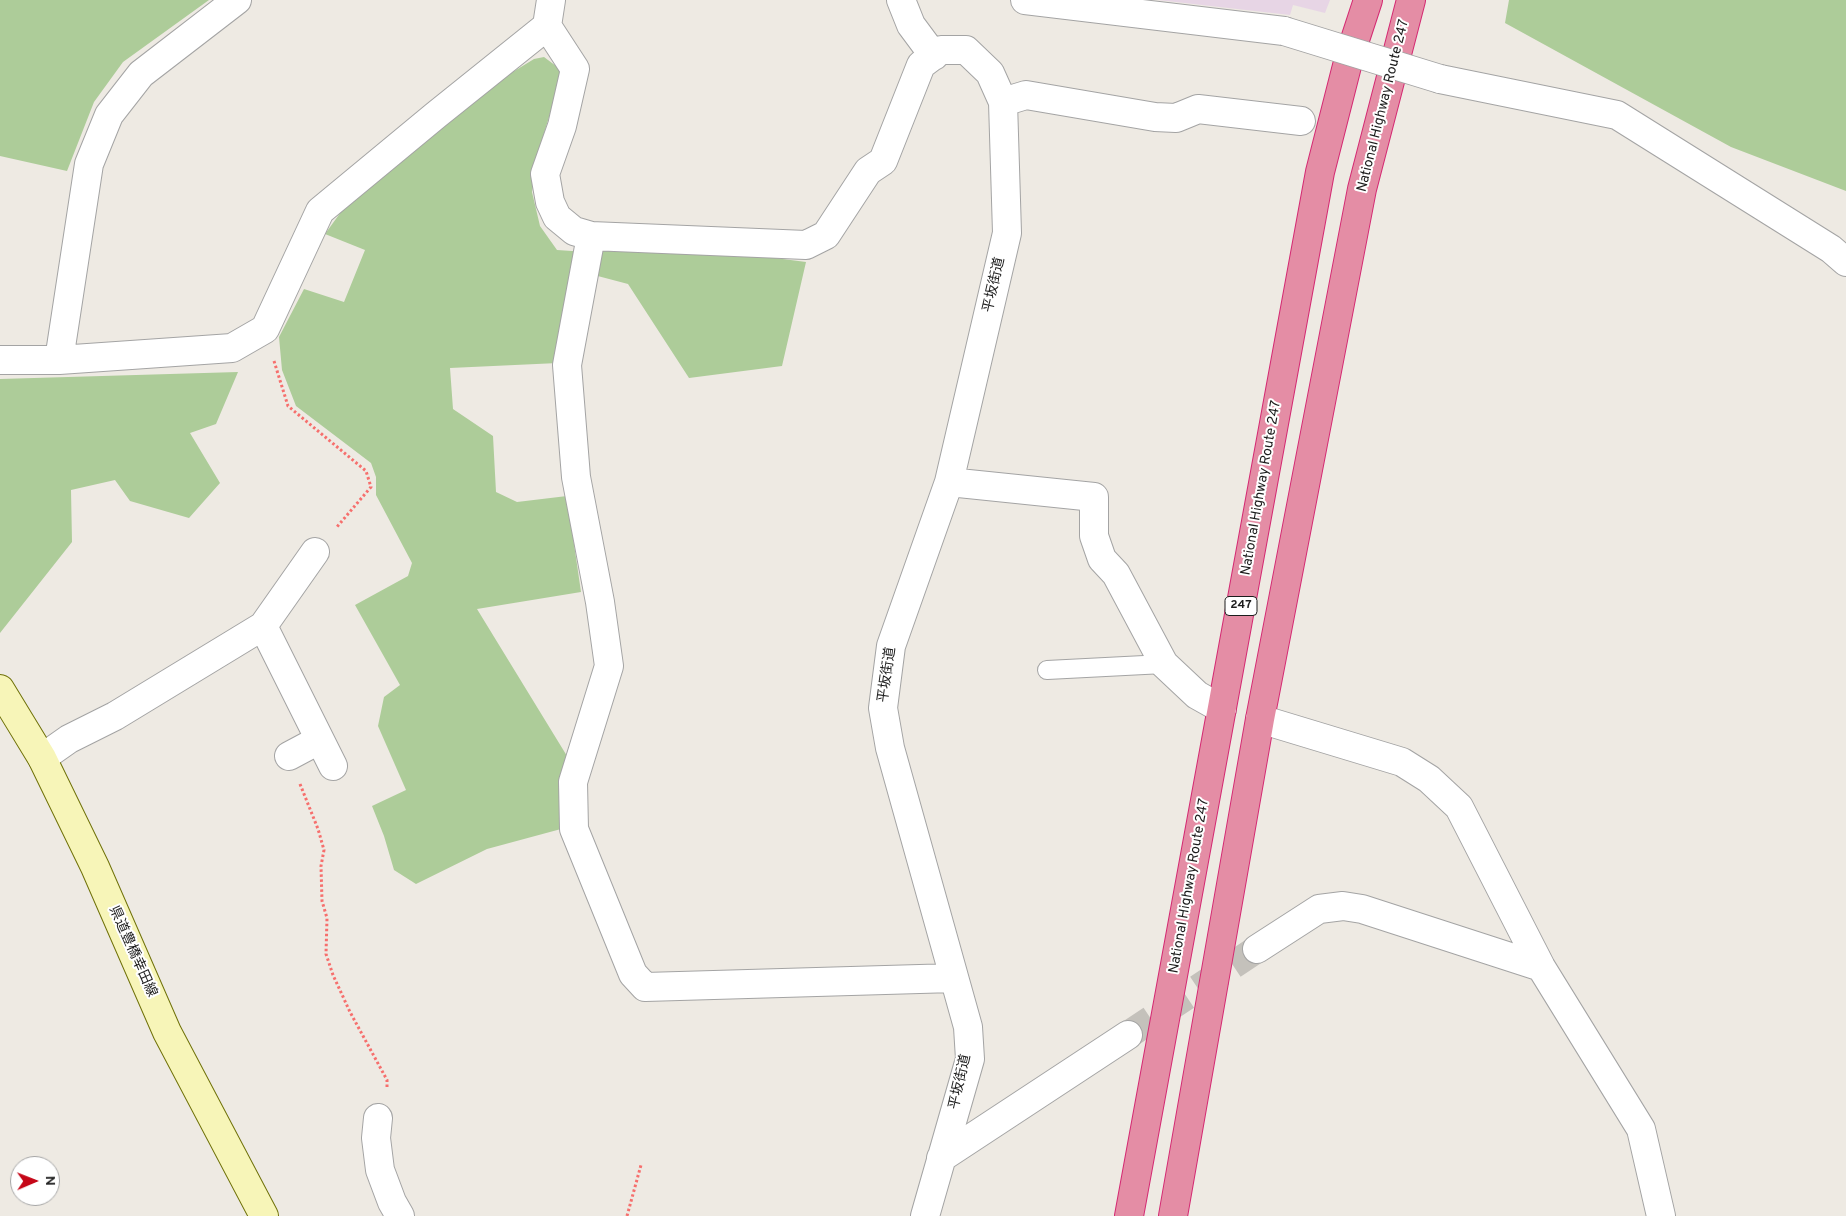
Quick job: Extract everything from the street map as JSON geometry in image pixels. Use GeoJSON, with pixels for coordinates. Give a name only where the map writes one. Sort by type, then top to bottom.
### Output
{"type":"FeatureCollection","features":[{"type":"Feature","properties":{"kind":"highway","name":"National Highway Route 247"},"geometry":{"type":"LineString","coordinates":[[1129,1216],[1320,172],[1349,58],[1368,0]]}},
{"type":"Feature","properties":{"kind":"highway","name":"National Highway Route 247"},"geometry":{"type":"LineString","coordinates":[[1173,1216],[1260,719],[1362,189],[1411,0]]}},
{"type":"Feature","properties":{"kind":"main road","name":"県道豊橋幸田線"},"geometry":{"type":"LineString","coordinates":[[0,690],[42,758],[95,867],[167,1032],[264,1216]]}},
{"type":"Feature","properties":{"kind":"street"},"geometry":{"type":"LineString","coordinates":[[60,360],[89,164],[109,115],[141,74],[237,0]]}},
{"type":"Feature","properties":{"kind":"street"},"geometry":{"type":"LineString","coordinates":[[0,360],[60,360],[232,348],[265,329],[320,211],[547,26],[551,0]]}},
{"type":"Feature","properties":{"kind":"street"},"geometry":{"type":"LineString","coordinates":[[901,0],[911,25],[934,56]]}},
{"type":"Feature","properties":{"kind":"street"},"geometry":{"type":"LineString","coordinates":[[1025,0],[1284,31],[1440,79],[1617,115],[1831,249],[1846,262]]}},
{"type":"Feature","properties":{"kind":"street"},"geometry":{"type":"LineString","coordinates":[[547,26],[576,69],[562,126],[544,174],[550,202],[557,217],[574,231],[591,236],[806,245],[826,235],[868,170],[883,161],[921,65],[941,50],[966,50],[990,73],[1003,102],[1026,95],[1155,117],[1176,118],[1198,109],[1301,121]]}},
{"type":"Feature","properties":{"kind":"street","name":"平坂街道"},"geometry":{"type":"LineString","coordinates":[[925,1216],[970,1059],[968,1027],[890,748],[883,708],[890,646],[949,482],[1007,233],[1003,102]]}},
{"type":"Feature","properties":{"kind":"street"},"geometry":{"type":"LineString","coordinates":[[591,236],[567,365],[576,478],[600,602],[609,666],[573,782],[574,828],[633,974],[645,987],[954,978]]}},
{"type":"Feature","properties":{"kind":"street"},"geometry":{"type":"LineString","coordinates":[[949,482],[1094,497],[1094,536],[1102,559],[1116,574],[1164,664],[1197,695],[1222,709]]}},
{"type":"Feature","properties":{"kind":"street"},"geometry":{"type":"LineString","coordinates":[[42,758],[69,739],[115,716],[263,626],[315,552]]}},
{"type":"Feature","properties":{"kind":"street"},"geometry":{"type":"LineString","coordinates":[[263,626],[332,766]]}},
{"type":"Feature","properties":{"kind":"street"},"geometry":{"type":"LineString","coordinates":[[1260,719],[1402,762],[1429,779],[1459,807],[1541,967],[1641,1129],[1661,1216]]}},
{"type":"Feature","properties":{"kind":"street"},"geometry":{"type":"LineString","coordinates":[[289,756],[320,740]]}},
{"type":"Feature","properties":{"kind":"street"},"geometry":{"type":"LineString","coordinates":[[1257,949],[1319,909],[1343,906],[1362,909],[1541,967]]}},
{"type":"Feature","properties":{"kind":"street"},"geometry":{"type":"LineString","coordinates":[[941,1158],[1128,1035]]}},
{"type":"Feature","properties":{"kind":"street"},"geometry":{"type":"LineString","coordinates":[[378,1118],[376,1138],[380,1170],[392,1202],[400,1216]]}},
{"type":"Feature","properties":{"kind":"lane"},"geometry":{"type":"LineString","coordinates":[[1047,670],[1164,664]]}},
{"type":"Feature","properties":{"kind":"path"},"geometry":{"type":"LineString","coordinates":[[265,329],[288,406],[366,471],[371,487],[315,552]]}},
{"type":"Feature","properties":{"kind":"path"},"geometry":{"type":"LineString","coordinates":[[289,756],[318,829],[324,850],[320,866],[322,901],[327,918],[326,954],[328,961],[350,1012],[387,1080],[386,1091],[378,1118]]}},
{"type":"Feature","properties":{"kind":"path"},"geometry":{"type":"LineString","coordinates":[[627,1216],[640,1165]]}},
{"type":"Feature","properties":{"kind":"shaded area"},"geometry":{"type":"Polygon","coordinates":[[[1158,0],[1330,0],[1325,13],[1293,5],[1290,15],[1158,0]]]}},
{"type":"Feature","properties":{"kind":"green space"},"geometry":{"type":"Polygon","coordinates":[[[0,0],[209,0],[123,62],[94,102],[67,171],[0,156],[0,0]]]}},
{"type":"Feature","properties":{"kind":"green space"},"geometry":{"type":"Polygon","coordinates":[[[1509,0],[1846,0],[1846,191],[1731,147],[1505,23],[1509,0]]]}},
{"type":"Feature","properties":{"kind":"green space"},"geometry":{"type":"Polygon","coordinates":[[[544,57],[556,66],[562,75],[537,156],[532,192],[540,226],[557,250],[572,251],[623,247],[752,255],[806,262],[782,366],[689,378],[628,284],[575,270],[558,363],[450,368],[453,409],[493,436],[496,492],[517,502],[567,496],[581,592],[477,609],[567,756],[561,829],[487,849],[416,884],[394,870],[384,836],[372,806],[406,790],[378,726],[384,697],[400,685],[355,605],[408,576],[412,563],[376,495],[376,477],[371,463],[296,406],[282,370],[279,337],[304,289],[344,302],[365,250],[325,234],[346,205],[503,78],[534,59],[544,57]]]}},
{"type":"Feature","properties":{"kind":"green space"},"geometry":{"type":"Polygon","coordinates":[[[238,372],[216,424],[190,433],[220,483],[189,518],[130,501],[115,480],[71,490],[72,542],[0,633],[0,379],[238,372]]]}},
{"type":"Feature","properties":{"kind":"tunnel"},"geometry":{"type":"LineString","coordinates":[[1128,1035],[1257,949]]}}]}
